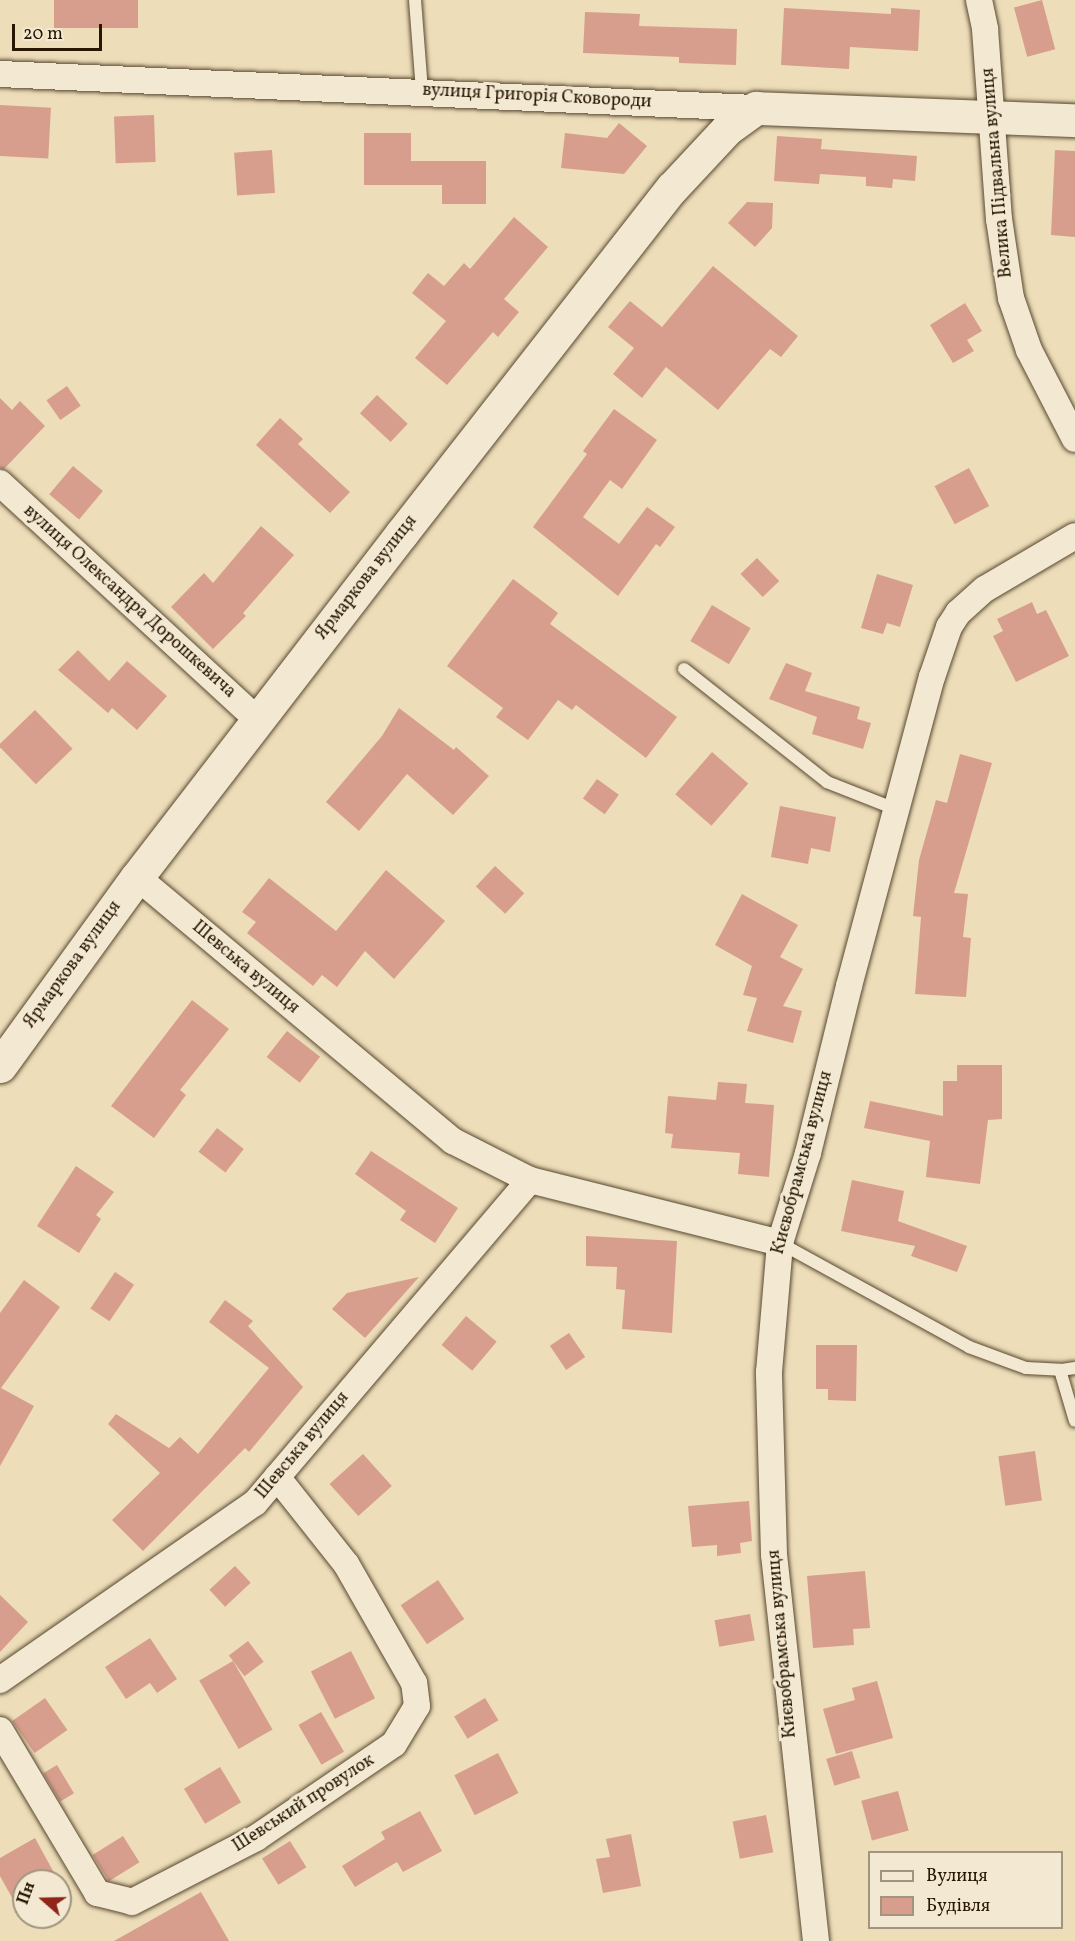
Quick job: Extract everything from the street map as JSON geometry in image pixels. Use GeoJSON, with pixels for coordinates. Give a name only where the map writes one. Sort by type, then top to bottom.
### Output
{"type":"FeatureCollection","features":[{"type":"Feature","properties":{"kind":"street","name":"Велика Підвальна вулиця"},"geometry":{"type":"LineString","coordinates":[[979,0],[999,219],[1011,298],[1029,350],[1075,440]]}},
{"type":"Feature","properties":{"kind":"street","name":"вулиця Григорія Сковороди"},"geometry":{"type":"LineString","coordinates":[[0,74],[1075,120]]}},
{"type":"Feature","properties":{"kind":"street","name":"Ярмаркова вулиця"},"geometry":{"type":"LineString","coordinates":[[0,1066],[137,877],[672,188],[727,129],[756,108]]}},
{"type":"Feature","properties":{"kind":"street","name":"вулиця Олександра Дорошкевича"},"geometry":{"type":"LineString","coordinates":[[0,483],[258,720]]}},
{"type":"Feature","properties":{"kind":"street","name":"Києвобрамська вулиця"},"geometry":{"type":"LineString","coordinates":[[816,1941],[774,1555],[769,1372],[780,1243],[808,1153],[849,986],[932,677],[958,613],[985,589],[1075,536]]}},
{"type":"Feature","properties":{"kind":"street","name":"Шевська вулиця"},"geometry":{"type":"LineString","coordinates":[[137,877],[453,1141],[530,1180],[780,1243]]}},
{"type":"Feature","properties":{"kind":"street","name":"Шевська вулиця"},"geometry":{"type":"LineString","coordinates":[[0,1680],[255,1503],[530,1180]]}},
{"type":"Feature","properties":{"kind":"street","name":"Шевський провулок"},"geometry":{"type":"LineString","coordinates":[[0,1730],[97,1893],[132,1902],[256,1838],[394,1744],[417,1706],[414,1683],[346,1564],[277,1477]]}},
{"type":"Feature","properties":{"kind":"lane"},"geometry":{"type":"LineString","coordinates":[[415,0],[422,92]]}},
{"type":"Feature","properties":{"kind":"lane"},"geometry":{"type":"LineString","coordinates":[[684,669],[827,782],[898,810]]}},
{"type":"Feature","properties":{"kind":"lane"},"geometry":{"type":"LineString","coordinates":[[780,1243],[969,1347],[1026,1368],[1060,1370],[1075,1368]]}},
{"type":"Feature","properties":{"kind":"lane"},"geometry":{"type":"LineString","coordinates":[[1060,1370],[1075,1421]]}},
{"type":"Feature","properties":{"kind":"building"},"geometry":{"type":"Polygon","coordinates":[[[54,0],[138,0],[138,28],[54,28],[54,0]]]}},
{"type":"Feature","properties":{"kind":"building"},"geometry":{"type":"Polygon","coordinates":[[[1042,0],[1055,49],[1027,57],[1014,8],[1042,0]]]}},
{"type":"Feature","properties":{"kind":"building"},"geometry":{"type":"Polygon","coordinates":[[[784,8],[891,14],[891,8],[920,10],[918,51],[850,47],[849,69],[781,65],[784,8]]]}},
{"type":"Feature","properties":{"kind":"building"},"geometry":{"type":"Polygon","coordinates":[[[585,12],[640,14],[639,26],[737,29],[736,65],[679,63],[679,57],[583,53],[585,12]]]}},
{"type":"Feature","properties":{"kind":"building"},"geometry":{"type":"Polygon","coordinates":[[[0,105],[51,108],[48,159],[0,156],[0,105]]]}},
{"type":"Feature","properties":{"kind":"building"},"geometry":{"type":"Polygon","coordinates":[[[154,115],[156,162],[116,163],[114,116],[154,115]]]}},
{"type":"Feature","properties":{"kind":"building"},"geometry":{"type":"Polygon","coordinates":[[[619,123],[647,146],[624,174],[561,168],[565,133],[607,138],[619,123]]]}},
{"type":"Feature","properties":{"kind":"building"},"geometry":{"type":"Polygon","coordinates":[[[364,133],[411,133],[411,161],[486,161],[486,204],[442,204],[442,185],[364,185],[364,133]]]}},
{"type":"Feature","properties":{"kind":"building"},"geometry":{"type":"Polygon","coordinates":[[[777,136],[822,139],[821,149],[917,156],[915,181],[893,179],[892,188],[866,186],[866,177],[820,174],[819,184],[774,181],[777,136]]]}},
{"type":"Feature","properties":{"kind":"building"},"geometry":{"type":"Polygon","coordinates":[[[272,150],[275,193],[237,196],[234,153],[272,150]]]}},
{"type":"Feature","properties":{"kind":"building"},"geometry":{"type":"Polygon","coordinates":[[[1055,150],[1075,151],[1075,237],[1051,235],[1055,150]]]}},
{"type":"Feature","properties":{"kind":"building"},"geometry":{"type":"Polygon","coordinates":[[[747,202],[773,203],[772,228],[755,247],[728,223],[747,202]]]}},
{"type":"Feature","properties":{"kind":"building"},"geometry":{"type":"Polygon","coordinates":[[[514,217],[548,247],[504,299],[519,312],[498,337],[493,332],[447,385],[415,358],[446,321],[412,293],[428,273],[444,286],[464,263],[470,269],[514,217]]]}},
{"type":"Feature","properties":{"kind":"building"},"geometry":{"type":"Polygon","coordinates":[[[713,266],[798,336],[781,357],[770,349],[718,410],[666,367],[642,398],[613,374],[634,348],[608,327],[630,301],[662,327],[713,266]]]}},
{"type":"Feature","properties":{"kind":"building"},"geometry":{"type":"Polygon","coordinates":[[[965,303],[982,331],[967,340],[974,351],[953,363],[930,325],[965,303]]]}},
{"type":"Feature","properties":{"kind":"building"},"geometry":{"type":"Polygon","coordinates":[[[67,386],[81,406],[60,420],[47,400],[67,386]]]}},
{"type":"Feature","properties":{"kind":"building"},"geometry":{"type":"Polygon","coordinates":[[[377,395],[408,424],[391,442],[360,413],[377,395]]]}},
{"type":"Feature","properties":{"kind":"building"},"geometry":{"type":"Polygon","coordinates":[[[0,398],[12,410],[20,401],[45,426],[4,469],[0,468],[0,398]]]}},
{"type":"Feature","properties":{"kind":"building"},"geometry":{"type":"Polygon","coordinates":[[[614,409],[657,440],[622,489],[610,480],[583,517],[619,544],[647,507],[675,527],[660,547],[656,544],[618,596],[533,527],[587,454],[583,451],[614,409]]]}},
{"type":"Feature","properties":{"kind":"building"},"geometry":{"type":"Polygon","coordinates":[[[280,418],[303,439],[298,444],[350,492],[330,513],[256,445],[280,418]]]}},
{"type":"Feature","properties":{"kind":"building"},"geometry":{"type":"Polygon","coordinates":[[[73,466],[103,491],[79,519],[49,494],[73,466]]]}},
{"type":"Feature","properties":{"kind":"building"},"geometry":{"type":"Polygon","coordinates":[[[969,468],[989,506],[955,524],[935,486],[969,468]]]}},
{"type":"Feature","properties":{"kind":"building"},"geometry":{"type":"Polygon","coordinates":[[[261,526],[294,555],[243,613],[246,616],[213,649],[171,607],[204,573],[213,583],[261,526]]]}},
{"type":"Feature","properties":{"kind":"building"},"geometry":{"type":"Polygon","coordinates":[[[757,558],[779,581],[763,597],[740,574],[757,558]]]}},
{"type":"Feature","properties":{"kind":"building"},"geometry":{"type":"Polygon","coordinates":[[[877,574],[913,585],[900,627],[887,623],[883,634],[861,628],[877,574]]]}},
{"type":"Feature","properties":{"kind":"building"},"geometry":{"type":"Polygon","coordinates":[[[513,579],[558,613],[550,624],[677,717],[646,758],[576,705],[572,710],[558,700],[528,740],[496,717],[503,708],[447,666],[513,579]]]}},
{"type":"Feature","properties":{"kind":"building"},"geometry":{"type":"Polygon","coordinates":[[[1032,602],[1037,614],[1046,610],[1069,656],[1016,682],[993,636],[1003,631],[997,619],[1032,602]]]}},
{"type":"Feature","properties":{"kind":"building"},"geometry":{"type":"Polygon","coordinates":[[[712,605],[751,628],[729,664],[690,641],[712,605]]]}},
{"type":"Feature","properties":{"kind":"building"},"geometry":{"type":"Polygon","coordinates":[[[78,650],[109,681],[127,661],[167,696],[137,730],[112,708],[108,713],[58,670],[78,650]]]}},
{"type":"Feature","properties":{"kind":"building"},"geometry":{"type":"Polygon","coordinates":[[[786,663],[812,673],[805,691],[860,707],[857,719],[871,723],[863,749],[812,734],[817,717],[769,699],[786,663]]]}},
{"type":"Feature","properties":{"kind":"building"},"geometry":{"type":"Polygon","coordinates":[[[399,708],[454,750],[456,747],[489,776],[453,815],[407,774],[359,831],[326,802],[382,736],[399,708]]]}},
{"type":"Feature","properties":{"kind":"building"},"geometry":{"type":"Polygon","coordinates":[[[35,710],[73,749],[36,784],[0,747],[0,744],[35,710]]]}},
{"type":"Feature","properties":{"kind":"building"},"geometry":{"type":"Polygon","coordinates":[[[712,752],[748,783],[711,826],[675,794],[712,752]]]}},
{"type":"Feature","properties":{"kind":"building"},"geometry":{"type":"Polygon","coordinates":[[[960,754],[992,763],[954,893],[968,894],[963,937],[971,938],[966,997],[915,994],[921,917],[913,916],[919,860],[936,800],[947,803],[960,754]]]}},
{"type":"Feature","properties":{"kind":"building"},"geometry":{"type":"Polygon","coordinates":[[[597,779],[619,795],[605,814],[583,798],[597,779]]]}},
{"type":"Feature","properties":{"kind":"building"},"geometry":{"type":"Polygon","coordinates":[[[780,806],[836,817],[830,852],[811,848],[808,864],[771,857],[780,806]]]}},
{"type":"Feature","properties":{"kind":"building"},"geometry":{"type":"Polygon","coordinates":[[[495,866],[524,893],[505,914],[476,886],[495,866]]]}},
{"type":"Feature","properties":{"kind":"building"},"geometry":{"type":"Polygon","coordinates":[[[386,870],[445,921],[394,979],[365,951],[337,987],[322,975],[313,986],[247,933],[256,922],[242,912],[269,878],[336,931],[386,870]]]}},
{"type":"Feature","properties":{"kind":"building"},"geometry":{"type":"Polygon","coordinates":[[[742,894],[798,925],[780,957],[803,969],[783,1006],[802,1011],[793,1043],[747,1031],[757,998],[743,995],[752,966],[715,945],[742,894]]]}},
{"type":"Feature","properties":{"kind":"building"},"geometry":{"type":"Polygon","coordinates":[[[192,1000],[229,1029],[180,1090],[186,1095],[154,1138],[111,1106],[192,1000]]]}},
{"type":"Feature","properties":{"kind":"building"},"geometry":{"type":"Polygon","coordinates":[[[287,1031],[320,1057],[300,1083],[267,1057],[287,1031]]]}},
{"type":"Feature","properties":{"kind":"building"},"geometry":{"type":"Polygon","coordinates":[[[957,1065],[1002,1065],[1002,1119],[988,1120],[980,1184],[926,1177],[930,1141],[864,1128],[870,1101],[943,1116],[943,1081],[957,1081],[957,1065]]]}},
{"type":"Feature","properties":{"kind":"building"},"geometry":{"type":"Polygon","coordinates":[[[718,1082],[747,1084],[745,1103],[774,1105],[769,1177],[738,1174],[740,1153],[671,1148],[673,1134],[665,1133],[668,1096],[716,1100],[718,1082]]]}},
{"type":"Feature","properties":{"kind":"building"},"geometry":{"type":"Polygon","coordinates":[[[217,1128],[244,1149],[225,1173],[199,1152],[217,1128]]]}},
{"type":"Feature","properties":{"kind":"building"},"geometry":{"type":"Polygon","coordinates":[[[371,1151],[458,1208],[435,1243],[400,1220],[406,1211],[355,1174],[371,1151]]]}},
{"type":"Feature","properties":{"kind":"building"},"geometry":{"type":"Polygon","coordinates":[[[76,1166],[114,1192],[96,1215],[101,1219],[79,1253],[37,1226],[76,1166]]]}},
{"type":"Feature","properties":{"kind":"building"},"geometry":{"type":"Polygon","coordinates":[[[852,1180],[904,1191],[898,1221],[967,1246],[957,1272],[911,1256],[915,1246],[841,1231],[852,1180]]]}},
{"type":"Feature","properties":{"kind":"building"},"geometry":{"type":"Polygon","coordinates":[[[586,1236],[677,1241],[672,1333],[622,1329],[625,1290],[616,1289],[617,1267],[586,1266],[586,1236]]]}},
{"type":"Feature","properties":{"kind":"building"},"geometry":{"type":"Polygon","coordinates":[[[115,1272],[134,1285],[109,1321],[90,1308],[115,1272]]]}},
{"type":"Feature","properties":{"kind":"building"},"geometry":{"type":"Polygon","coordinates":[[[419,1277],[365,1338],[332,1309],[347,1293],[419,1277]]]}},
{"type":"Feature","properties":{"kind":"building"},"geometry":{"type":"Polygon","coordinates":[[[24,1280],[60,1307],[1,1388],[34,1406],[0,1466],[0,1313],[24,1280]]]}},
{"type":"Feature","properties":{"kind":"building"},"geometry":{"type":"Polygon","coordinates":[[[225,1300],[253,1321],[248,1326],[303,1387],[249,1452],[245,1448],[143,1551],[112,1520],[160,1473],[108,1424],[116,1414],[169,1448],[180,1437],[198,1454],[269,1368],[209,1322],[225,1300]]]}},
{"type":"Feature","properties":{"kind":"building"},"geometry":{"type":"Polygon","coordinates":[[[466,1316],[497,1342],[472,1371],[442,1345],[466,1316]]]}},
{"type":"Feature","properties":{"kind":"building"},"geometry":{"type":"Polygon","coordinates":[[[569,1333],[585,1357],[566,1370],[550,1346],[569,1333]]]}},
{"type":"Feature","properties":{"kind":"building"},"geometry":{"type":"Polygon","coordinates":[[[816,1345],[857,1345],[856,1401],[828,1400],[828,1389],[816,1389],[816,1345]]]}},
{"type":"Feature","properties":{"kind":"building"},"geometry":{"type":"Polygon","coordinates":[[[1035,1451],[1042,1501],[1005,1506],[998,1456],[1035,1451]]]}},
{"type":"Feature","properties":{"kind":"building"},"geometry":{"type":"Polygon","coordinates":[[[363,1454],[392,1486],[358,1516],[330,1484],[363,1454]]]}},
{"type":"Feature","properties":{"kind":"building"},"geometry":{"type":"Polygon","coordinates":[[[749,1501],[752,1541],[740,1543],[741,1553],[717,1556],[717,1545],[692,1547],[688,1506],[749,1501]]]}},
{"type":"Feature","properties":{"kind":"building"},"geometry":{"type":"Polygon","coordinates":[[[235,1566],[251,1583],[225,1607],[209,1590],[235,1566]]]}},
{"type":"Feature","properties":{"kind":"building"},"geometry":{"type":"Polygon","coordinates":[[[865,1571],[870,1628],[853,1629],[854,1645],[813,1648],[807,1576],[865,1571]]]}},
{"type":"Feature","properties":{"kind":"building"},"geometry":{"type":"Polygon","coordinates":[[[438,1580],[464,1619],[427,1644],[401,1605],[438,1580]]]}},
{"type":"Feature","properties":{"kind":"building"},"geometry":{"type":"Polygon","coordinates":[[[0,1595],[28,1622],[0,1652],[0,1595]]]}},
{"type":"Feature","properties":{"kind":"building"},"geometry":{"type":"Polygon","coordinates":[[[750,1614],[755,1641],[719,1647],[715,1620],[750,1614]]]}},
{"type":"Feature","properties":{"kind":"building"},"geometry":{"type":"Polygon","coordinates":[[[150,1638],[177,1679],[157,1693],[150,1683],[126,1699],[105,1667],[150,1638]]]}},
{"type":"Feature","properties":{"kind":"building"},"geometry":{"type":"Polygon","coordinates":[[[248,1641],[264,1662],[244,1676],[229,1655],[248,1641]]]}},
{"type":"Feature","properties":{"kind":"building"},"geometry":{"type":"Polygon","coordinates":[[[351,1651],[375,1698],[335,1719],[311,1671],[351,1651]]]}},
{"type":"Feature","properties":{"kind":"building"},"geometry":{"type":"Polygon","coordinates":[[[233,1661],[272,1729],[239,1749],[199,1680],[233,1661]]]}},
{"type":"Feature","properties":{"kind":"building"},"geometry":{"type":"Polygon","coordinates":[[[877,1681],[893,1738],[836,1754],[823,1709],[855,1700],[852,1688],[877,1681]]]}},
{"type":"Feature","properties":{"kind":"building"},"geometry":{"type":"Polygon","coordinates":[[[45,1698],[67,1730],[35,1753],[12,1721],[45,1698]]]}},
{"type":"Feature","properties":{"kind":"building"},"geometry":{"type":"Polygon","coordinates":[[[485,1698],[498,1720],[468,1739],[454,1717],[485,1698]]]}},
{"type":"Feature","properties":{"kind":"building"},"geometry":{"type":"Polygon","coordinates":[[[321,1712],[344,1752],[321,1765],[298,1725],[321,1712]]]}},
{"type":"Feature","properties":{"kind":"building"},"geometry":{"type":"Polygon","coordinates":[[[852,1751],[860,1778],[834,1786],[826,1759],[852,1751]]]}},
{"type":"Feature","properties":{"kind":"building"},"geometry":{"type":"Polygon","coordinates":[[[498,1753],[518,1793],[475,1815],[454,1775],[498,1753]]]}},
{"type":"Feature","properties":{"kind":"building"},"geometry":{"type":"Polygon","coordinates":[[[57,1765],[74,1793],[60,1802],[43,1773],[57,1765]]]}},
{"type":"Feature","properties":{"kind":"building"},"geometry":{"type":"Polygon","coordinates":[[[220,1767],[241,1802],[205,1824],[184,1789],[220,1767]]]}},
{"type":"Feature","properties":{"kind":"building"},"geometry":{"type":"Polygon","coordinates":[[[898,1791],[909,1831],[872,1840],[861,1801],[898,1791]]]}},
{"type":"Feature","properties":{"kind":"building"},"geometry":{"type":"Polygon","coordinates":[[[420,1811],[442,1851],[403,1872],[397,1862],[355,1887],[342,1866],[385,1839],[381,1832],[420,1811]]]}},
{"type":"Feature","properties":{"kind":"building"},"geometry":{"type":"Polygon","coordinates":[[[766,1815],[773,1852],[740,1859],[733,1821],[766,1815]]]}},
{"type":"Feature","properties":{"kind":"building"},"geometry":{"type":"Polygon","coordinates":[[[631,1834],[641,1886],[603,1893],[596,1859],[610,1857],[606,1839],[631,1834]]]}},
{"type":"Feature","properties":{"kind":"building"},"geometry":{"type":"Polygon","coordinates":[[[123,1836],[139,1862],[109,1881],[92,1855],[123,1836]]]}},
{"type":"Feature","properties":{"kind":"building"},"geometry":{"type":"Polygon","coordinates":[[[35,1838],[52,1869],[12,1869],[12,1898],[0,1876],[0,1858],[35,1838]]]}},
{"type":"Feature","properties":{"kind":"building"},"geometry":{"type":"Polygon","coordinates":[[[290,1841],[306,1867],[278,1885],[262,1858],[290,1841]]]}},
{"type":"Feature","properties":{"kind":"building"},"geometry":{"type":"Polygon","coordinates":[[[201,1892],[229,1941],[114,1941],[201,1892]]]}}]}
